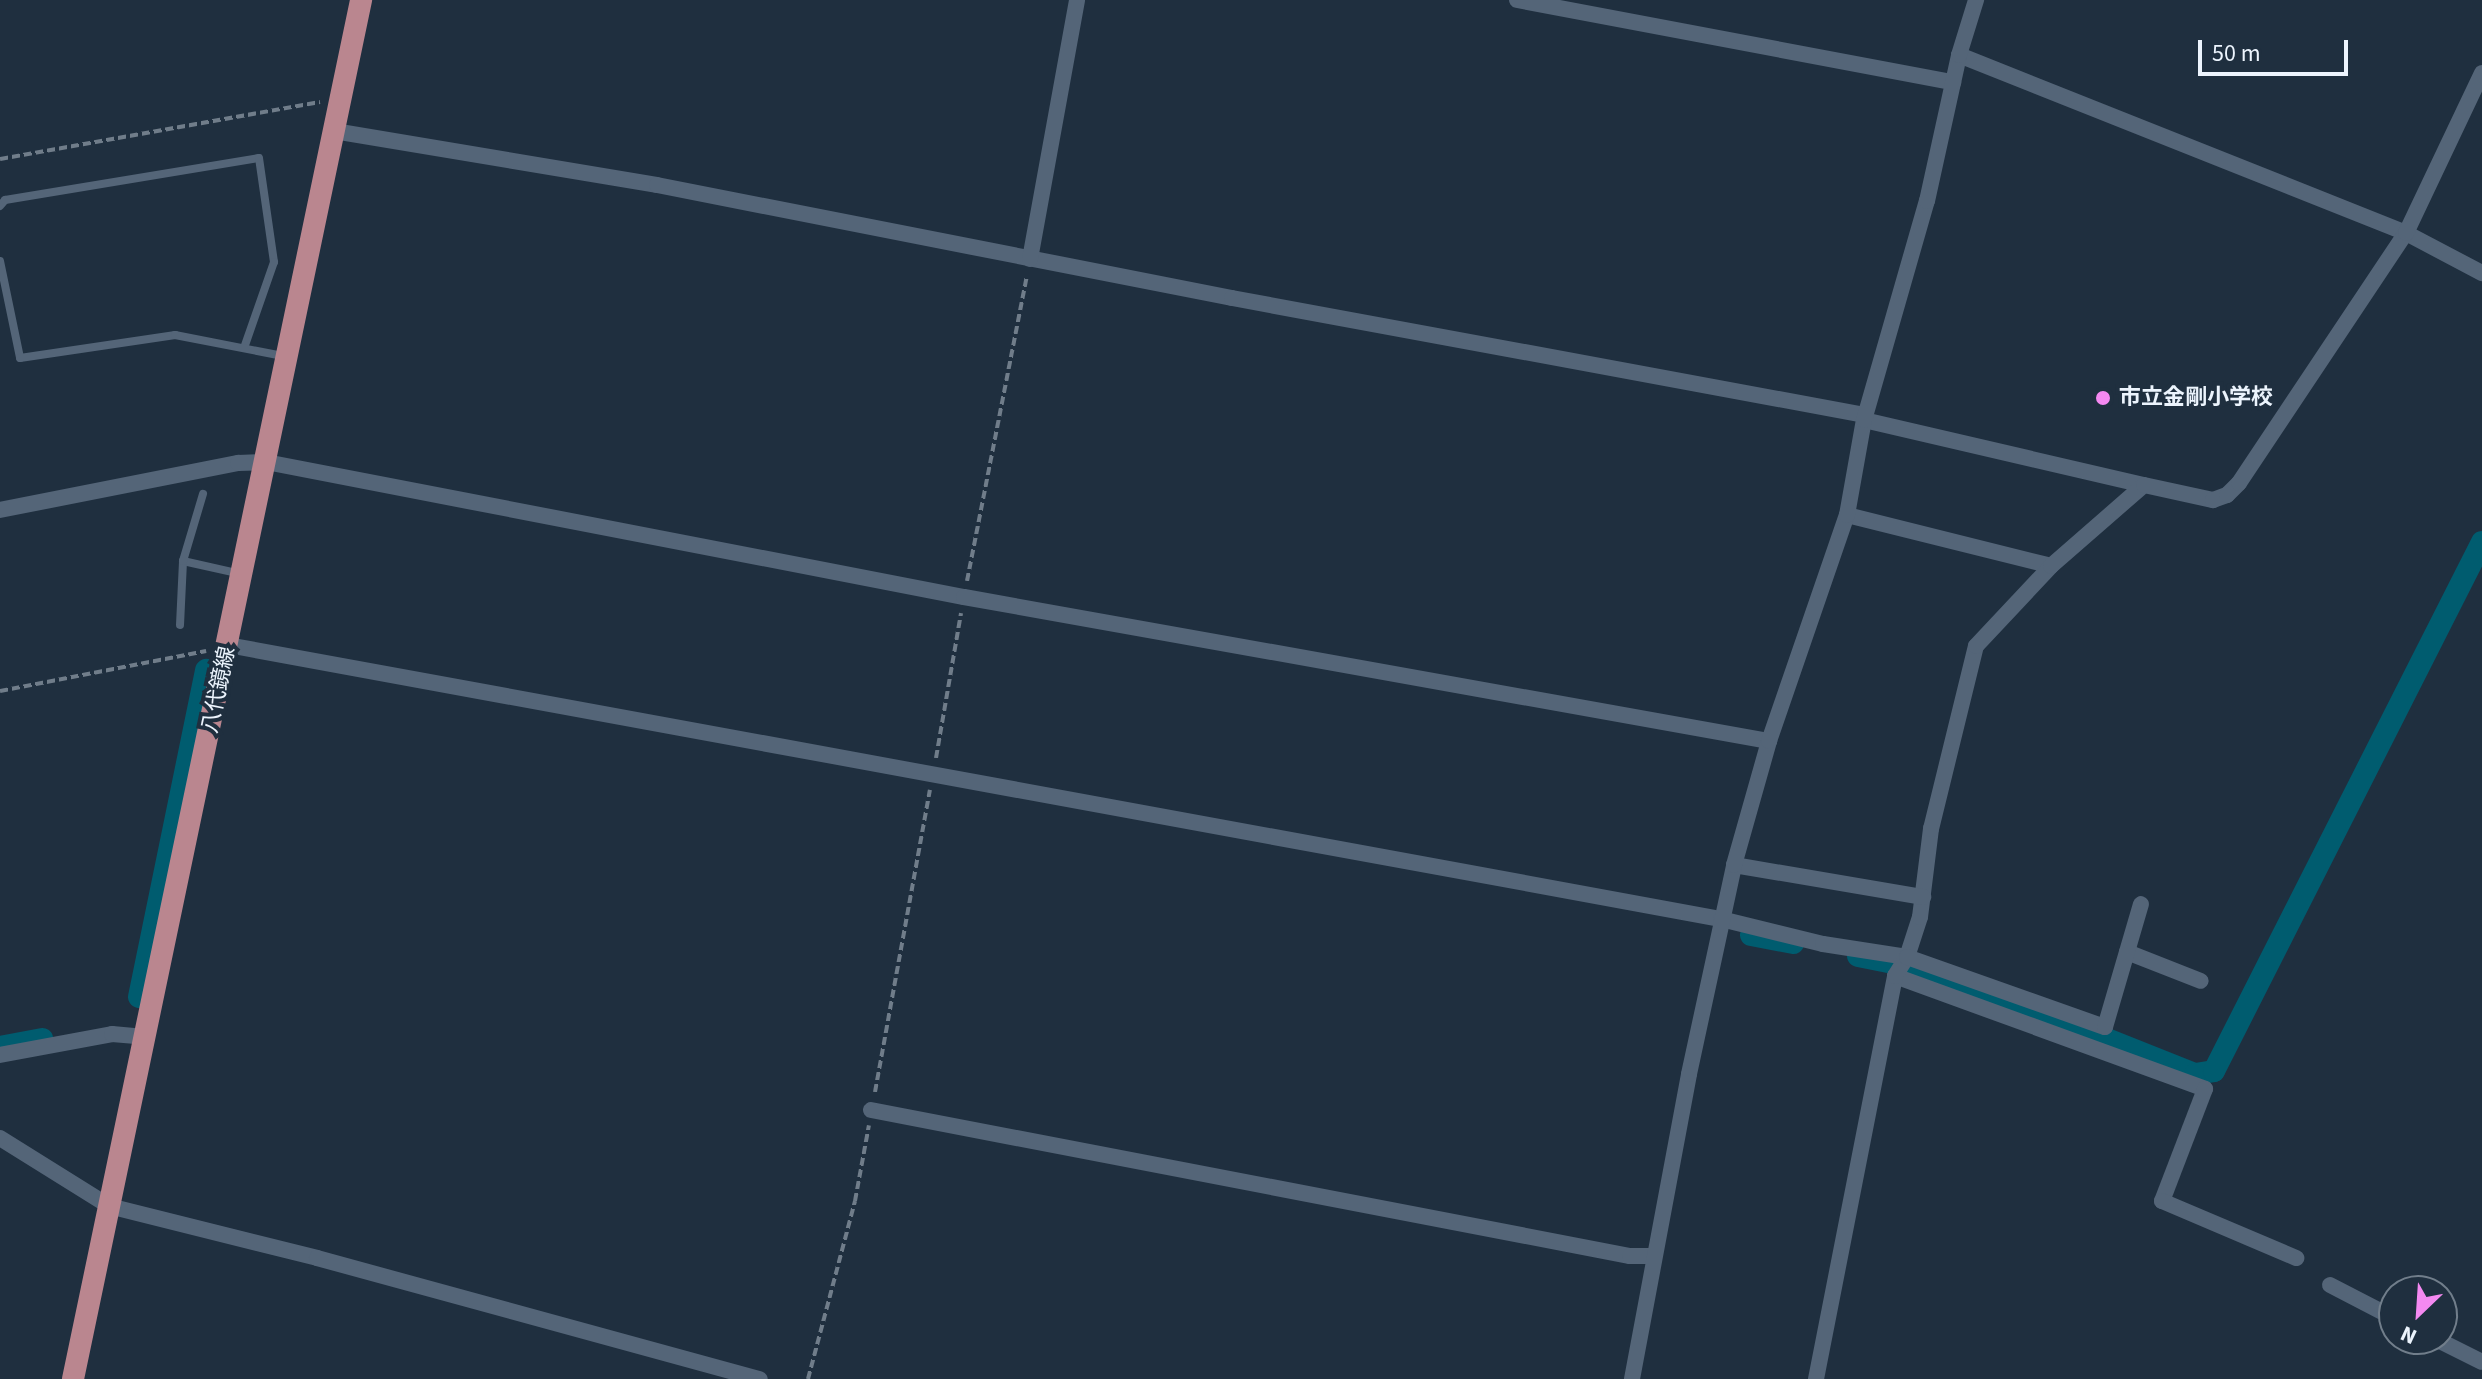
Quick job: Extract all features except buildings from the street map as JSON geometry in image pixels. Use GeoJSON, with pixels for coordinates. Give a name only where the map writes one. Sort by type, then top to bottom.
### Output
{"type":"FeatureCollection","features":[{"type":"Feature","properties":{"kind":"main road","name":"八代鏡線"},"geometry":{"type":"LineString","coordinates":[[73,1379],[361,0]]}},
{"type":"Feature","properties":{"kind":"street"},"geometry":{"type":"LineString","coordinates":[[1030,259],[1077,0]]}},
{"type":"Feature","properties":{"kind":"street"},"geometry":{"type":"LineString","coordinates":[[1517,0],[1953,82]]}},
{"type":"Feature","properties":{"kind":"street"},"geometry":{"type":"LineString","coordinates":[[1632,1379],[1734,865],[1769,741],[1847,515],[1865,417],[1927,201],[1959,55],[1976,0]]}},
{"type":"Feature","properties":{"kind":"street"},"geometry":{"type":"LineString","coordinates":[[1959,55],[2406,233],[2482,273]]}},
{"type":"Feature","properties":{"kind":"street"},"geometry":{"type":"LineString","coordinates":[[334,131],[657,185],[1865,417],[2213,500],[2233,489],[2406,233],[2482,73]]}},
{"type":"Feature","properties":{"kind":"street"},"geometry":{"type":"LineString","coordinates":[[0,510],[238,463],[266,462],[964,597],[1769,741]]}},
{"type":"Feature","properties":{"kind":"street"},"geometry":{"type":"LineString","coordinates":[[1816,1379],[1895,976],[1907,957],[1923,897],[1931,829],[1976,646],[2051,566],[2144,485]]}},
{"type":"Feature","properties":{"kind":"street"},"geometry":{"type":"LineString","coordinates":[[1847,515],[2051,566]]}},
{"type":"Feature","properties":{"kind":"street"},"geometry":{"type":"LineString","coordinates":[[228,645],[934,768],[1721,919],[1823,944],[1907,957],[2105,1027],[2141,904]]}},
{"type":"Feature","properties":{"kind":"street"},"geometry":{"type":"LineString","coordinates":[[1734,865],[1923,897]]}},
{"type":"Feature","properties":{"kind":"street"},"geometry":{"type":"LineString","coordinates":[[2127,952],[2201,981]]}},
{"type":"Feature","properties":{"kind":"street"},"geometry":{"type":"LineString","coordinates":[[1895,976],[2205,1089],[2162,1201],[2296,1258]]}},
{"type":"Feature","properties":{"kind":"street"},"geometry":{"type":"LineString","coordinates":[[0,1055],[112,1034],[145,1037]]}},
{"type":"Feature","properties":{"kind":"street"},"geometry":{"type":"LineString","coordinates":[[871,1110],[1630,1256],[1654,1256]]}},
{"type":"Feature","properties":{"kind":"street"},"geometry":{"type":"LineString","coordinates":[[0,1138],[109,1206],[317,1258],[760,1379]]}},
{"type":"Feature","properties":{"kind":"street"},"geometry":{"type":"LineString","coordinates":[[2330,1285],[2378,1310]]}},
{"type":"Feature","properties":{"kind":"street"},"geometry":{"type":"LineString","coordinates":[[2458,1350],[2482,1362]]}},
{"type":"Feature","properties":{"kind":"lane"},"geometry":{"type":"LineString","coordinates":[[0,206],[5,200],[259,158],[274,262],[244,348]]}},
{"type":"Feature","properties":{"kind":"lane"},"geometry":{"type":"LineString","coordinates":[[0,261],[20,358],[175,335],[288,358]]}},
{"type":"Feature","properties":{"kind":"lane"},"geometry":{"type":"LineString","coordinates":[[180,625],[183,561],[203,494]]}},
{"type":"Feature","properties":{"kind":"lane"},"geometry":{"type":"LineString","coordinates":[[183,561],[243,574]]}},
{"type":"Feature","properties":{"kind":"path"},"geometry":{"type":"LineString","coordinates":[[0,159],[341,98]]}},
{"type":"Feature","properties":{"kind":"path"},"geometry":{"type":"LineString","coordinates":[[808,1379],[855,1201],[964,597],[1030,259]]}},
{"type":"Feature","properties":{"kind":"path"},"geometry":{"type":"LineString","coordinates":[[0,691],[156,663],[228,645]]}},
{"type":"Feature","properties":{"kind":"waterway"},"geometry":{"type":"LineString","coordinates":[[1858,956],[1903,965],[2054,1018],[2195,1074],[2214,1071],[2482,542]]}},
{"type":"Feature","properties":{"kind":"waterway"},"geometry":{"type":"LineString","coordinates":[[139,997],[206,670]]}},
{"type":"Feature","properties":{"kind":"waterway"},"geometry":{"type":"LineString","coordinates":[[1751,935],[1793,943]]}},
{"type":"Feature","properties":{"kind":"waterway"},"geometry":{"type":"LineString","coordinates":[[0,1047],[42,1039]]}},
{"type":"Feature","properties":{"kind":"place","name":"市立金剛小学校"},"geometry":{"type":"Point","coordinates":[2103,398]}}]}
